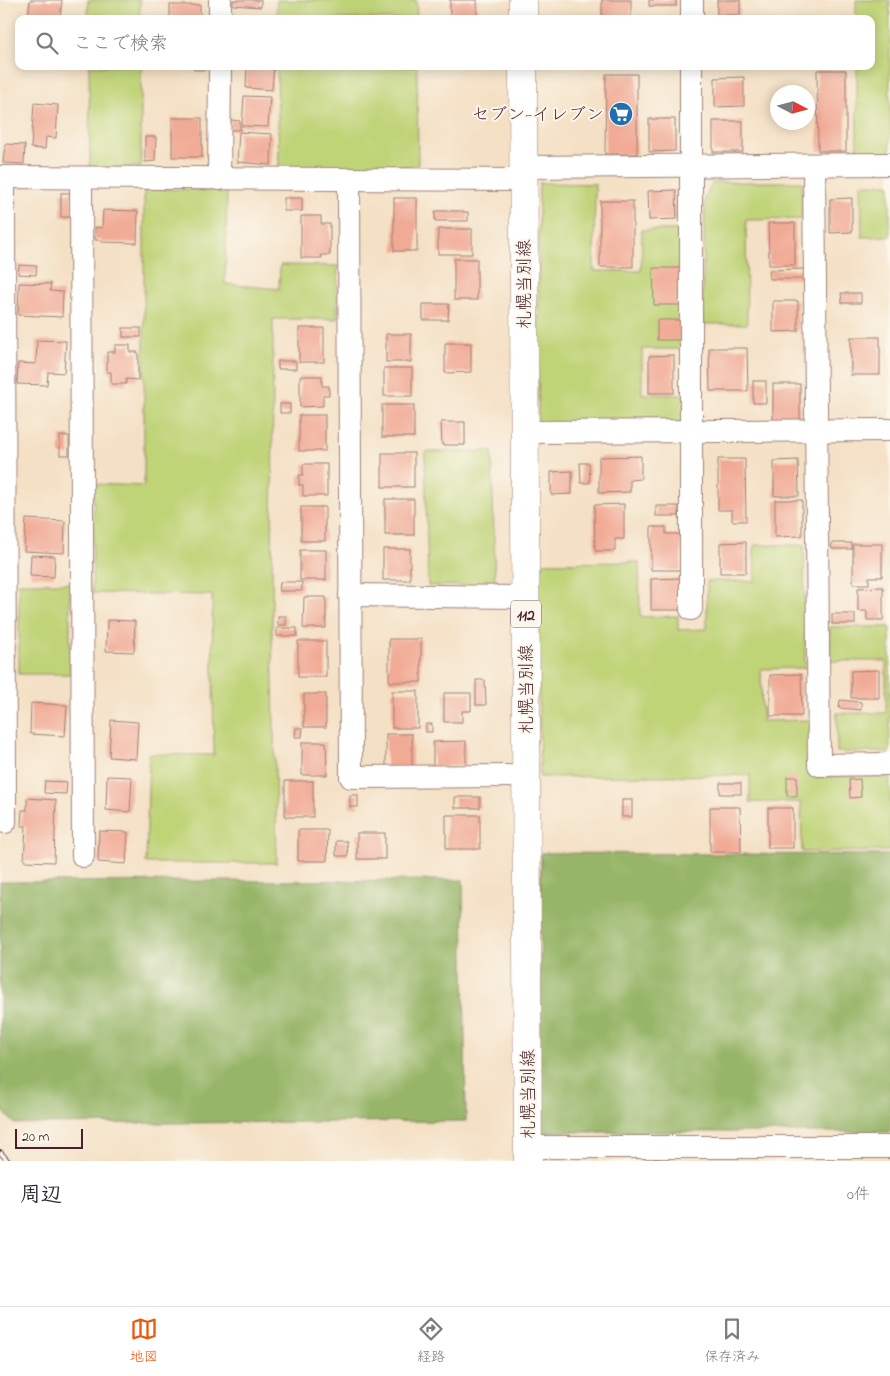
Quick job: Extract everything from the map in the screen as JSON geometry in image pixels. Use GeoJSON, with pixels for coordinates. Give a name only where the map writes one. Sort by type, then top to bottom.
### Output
{"type":"FeatureCollection","features":[{"type":"Feature","properties":{"kind":"main road"},"geometry":{"type":"LineString","coordinates":[[523,0],[523,15]]}},
{"type":"Feature","properties":{"kind":"main road","name":"札幌当別線"},"geometry":{"type":"LineString","coordinates":[[523,70],[528,1154]]}},
{"type":"Feature","properties":{"kind":"street"},"geometry":{"type":"LineString","coordinates":[[220,0],[220,15]]}},
{"type":"Feature","properties":{"kind":"street"},"geometry":{"type":"LineString","coordinates":[[692,0],[692,15]]}},
{"type":"Feature","properties":{"kind":"street"},"geometry":{"type":"LineString","coordinates":[[219,179],[220,70]]}},
{"type":"Feature","properties":{"kind":"street"},"geometry":{"type":"LineString","coordinates":[[691,609],[692,70]]}},
{"type":"Feature","properties":{"kind":"street"},"geometry":{"type":"LineString","coordinates":[[5,822],[2,740],[2,177],[349,180],[691,166],[890,164]]}},
{"type":"Feature","properties":{"kind":"street"},"geometry":{"type":"LineString","coordinates":[[814,165],[819,764],[890,764]]}},
{"type":"Feature","properties":{"kind":"street"},"geometry":{"type":"LineString","coordinates":[[82,178],[83,856]]}},
{"type":"Feature","properties":{"kind":"street"},"geometry":{"type":"LineString","coordinates":[[349,180],[351,777],[527,776]]}},
{"type":"Feature","properties":{"kind":"street"},"geometry":{"type":"LineString","coordinates":[[525,432],[890,430]]}},
{"type":"Feature","properties":{"kind":"street"},"geometry":{"type":"LineString","coordinates":[[350,595],[526,597]]}},
{"type":"Feature","properties":{"kind":"street"},"geometry":{"type":"LineString","coordinates":[[528,1154],[890,1147]]}},
{"type":"Feature","properties":{"kind":"green space"},"geometry":{"type":"Polygon","coordinates":[[[88,0],[140,0],[140,15],[88,15],[88,0]]]}},
{"type":"Feature","properties":{"kind":"green space"},"geometry":{"type":"Polygon","coordinates":[[[277,0],[416,0],[417,15],[277,15],[277,0]]]}},
{"type":"Feature","properties":{"kind":"green space"},"geometry":{"type":"Polygon","coordinates":[[[856,0],[890,0],[890,153],[857,153],[857,70],[875,70],[875,15],[856,15],[856,0]]]}},
{"type":"Feature","properties":{"kind":"green space"},"geometry":{"type":"Polygon","coordinates":[[[89,70],[141,70],[141,167],[90,168],[89,70]]]}},
{"type":"Feature","properties":{"kind":"green space"},"geometry":{"type":"Polygon","coordinates":[[[277,70],[417,70],[418,166],[279,168],[277,70]]]}},
{"type":"Feature","properties":{"kind":"green space"},"geometry":{"type":"Polygon","coordinates":[[[713,182],[802,182],[802,219],[746,220],[747,324],[702,324],[705,198],[713,182]]]}},
{"type":"Feature","properties":{"kind":"green space"},"geometry":{"type":"Polygon","coordinates":[[[539,183],[595,184],[594,271],[641,271],[642,230],[684,230],[684,349],[642,349],[642,394],[684,395],[684,424],[538,423],[539,183]]]}},
{"type":"Feature","properties":{"kind":"green space"},"geometry":{"type":"Polygon","coordinates":[[[861,184],[890,184],[890,236],[862,237],[861,184]]]}},
{"type":"Feature","properties":{"kind":"green space"},"geometry":{"type":"Polygon","coordinates":[[[144,189],[227,190],[225,284],[279,289],[280,265],[338,266],[337,319],[273,319],[272,634],[277,863],[146,863],[149,754],[214,755],[212,595],[92,593],[94,484],[144,486],[144,189]]]}},
{"type":"Feature","properties":{"kind":"green space"},"geometry":{"type":"Polygon","coordinates":[[[492,451],[495,585],[428,586],[425,452],[492,451]]]}},
{"type":"Feature","properties":{"kind":"green space"},"geometry":{"type":"Polygon","coordinates":[[[754,545],[804,545],[805,668],[761,669],[762,721],[811,720],[812,777],[890,776],[890,851],[802,852],[801,802],[750,802],[750,775],[540,777],[537,563],[639,562],[640,617],[678,616],[678,630],[707,629],[707,581],[755,581],[754,545]]]}},
{"type":"Feature","properties":{"kind":"green space"},"geometry":{"type":"Polygon","coordinates":[[[19,583],[70,583],[70,674],[19,674],[19,583]]]}},
{"type":"Feature","properties":{"kind":"green space"},"geometry":{"type":"Polygon","coordinates":[[[830,627],[890,627],[890,752],[837,752],[837,713],[886,713],[886,661],[830,661],[830,627]]]}},
{"type":"Feature","properties":{"kind":"green space"},"geometry":{"type":"Polygon","coordinates":[[[541,853],[890,855],[890,1132],[539,1132],[541,853]]]}},
{"type":"Feature","properties":{"kind":"green space"},"geometry":{"type":"Polygon","coordinates":[[[463,880],[466,1121],[15,1124],[0,1108],[0,882],[463,880]]]}},
{"type":"Feature","properties":{"kind":"building"},"geometry":{"type":"Polygon","coordinates":[[[30,0],[62,0],[60,15],[28,15],[30,0]]]}},
{"type":"Feature","properties":{"kind":"building"},"geometry":{"type":"Polygon","coordinates":[[[233,0],[261,0],[261,7],[233,5],[233,0]]]}},
{"type":"Feature","properties":{"kind":"building"},"geometry":{"type":"Polygon","coordinates":[[[450,0],[477,0],[477,15],[450,15],[450,0]]]}},
{"type":"Feature","properties":{"kind":"building"},"geometry":{"type":"Polygon","coordinates":[[[602,0],[631,0],[631,15],[602,15],[602,0]]]}},
{"type":"Feature","properties":{"kind":"building"},"geometry":{"type":"Polygon","coordinates":[[[649,0],[676,0],[676,6],[649,6],[649,0]]]}},
{"type":"Feature","properties":{"kind":"building"},"geometry":{"type":"Polygon","coordinates":[[[717,0],[740,0],[740,15],[717,15],[717,0]]]}},
{"type":"Feature","properties":{"kind":"building"},"geometry":{"type":"Polygon","coordinates":[[[170,5],[200,5],[200,15],[170,15],[170,5]]]}},
{"type":"Feature","properties":{"kind":"building"},"geometry":{"type":"Polygon","coordinates":[[[247,70],[274,70],[272,90],[246,88],[247,70]]]}},
{"type":"Feature","properties":{"kind":"building"},"geometry":{"type":"Polygon","coordinates":[[[817,70],[846,70],[846,151],[818,151],[817,70]]]}},
{"type":"Feature","properties":{"kind":"building","name":"セブン-イレブン"},"geometry":{"type":"Polygon","coordinates":[[[606,74],[637,74],[637,154],[605,154],[606,74]]]}},
{"type":"Feature","properties":{"kind":"building"},"geometry":{"type":"Polygon","coordinates":[[[744,77],[744,106],[715,107],[715,78],[744,77]]]}},
{"type":"Feature","properties":{"kind":"building"},"geometry":{"type":"Polygon","coordinates":[[[244,96],[270,97],[268,127],[242,126],[244,96]]]}},
{"type":"Feature","properties":{"kind":"building"},"geometry":{"type":"Polygon","coordinates":[[[34,103],[58,105],[56,138],[46,137],[45,149],[31,148],[34,103]]]}},
{"type":"Feature","properties":{"kind":"building"},"geometry":{"type":"Polygon","coordinates":[[[172,118],[202,118],[202,157],[172,157],[172,118]]]}},
{"type":"Feature","properties":{"kind":"building"},"geometry":{"type":"Polygon","coordinates":[[[649,119],[675,119],[675,151],[649,152],[649,119]]]}},
{"type":"Feature","properties":{"kind":"building"},"geometry":{"type":"Polygon","coordinates":[[[231,120],[240,121],[240,130],[230,130],[231,120]]]}},
{"type":"Feature","properties":{"kind":"building"},"geometry":{"type":"Polygon","coordinates":[[[713,121],[743,121],[743,152],[713,152],[713,121]]]}},
{"type":"Feature","properties":{"kind":"building"},"geometry":{"type":"Polygon","coordinates":[[[239,132],[272,134],[271,165],[237,162],[239,132]]]}},
{"type":"Feature","properties":{"kind":"building"},"geometry":{"type":"Polygon","coordinates":[[[145,137],[156,137],[155,161],[145,162],[145,137]]]}},
{"type":"Feature","properties":{"kind":"building"},"geometry":{"type":"Polygon","coordinates":[[[5,144],[25,145],[24,164],[3,163],[5,144]]]}},
{"type":"Feature","properties":{"kind":"building"},"geometry":{"type":"Polygon","coordinates":[[[676,190],[677,219],[649,220],[648,191],[676,190]]]}},
{"type":"Feature","properties":{"kind":"building"},"geometry":{"type":"Polygon","coordinates":[[[61,193],[72,193],[72,217],[61,217],[61,193]]]}},
{"type":"Feature","properties":{"kind":"building"},"geometry":{"type":"Polygon","coordinates":[[[284,198],[302,198],[302,211],[284,211],[284,198]]]}},
{"type":"Feature","properties":{"kind":"building"},"geometry":{"type":"Polygon","coordinates":[[[394,198],[417,198],[417,251],[394,251],[394,198]]]}},
{"type":"Feature","properties":{"kind":"building"},"geometry":{"type":"Polygon","coordinates":[[[852,198],[852,232],[830,233],[830,199],[852,198]]]}},
{"type":"Feature","properties":{"kind":"building"},"geometry":{"type":"Polygon","coordinates":[[[600,201],[633,201],[633,267],[600,267],[600,201]]]}},
{"type":"Feature","properties":{"kind":"building"},"geometry":{"type":"Polygon","coordinates":[[[103,210],[138,211],[137,243],[95,240],[95,227],[102,228],[103,210]]]}},
{"type":"Feature","properties":{"kind":"building"},"geometry":{"type":"Polygon","coordinates":[[[435,211],[468,212],[468,221],[435,221],[435,211]]]}},
{"type":"Feature","properties":{"kind":"building"},"geometry":{"type":"Polygon","coordinates":[[[301,216],[321,216],[321,224],[330,224],[330,255],[321,255],[322,258],[301,258],[301,216]]]}},
{"type":"Feature","properties":{"kind":"building"},"geometry":{"type":"Polygon","coordinates":[[[768,223],[795,223],[795,265],[769,265],[768,223]]]}},
{"type":"Feature","properties":{"kind":"building"},"geometry":{"type":"Polygon","coordinates":[[[438,229],[472,229],[472,254],[438,254],[438,229]]]}},
{"type":"Feature","properties":{"kind":"building"},"geometry":{"type":"Polygon","coordinates":[[[454,259],[477,259],[477,300],[454,300],[454,259]]]}},
{"type":"Feature","properties":{"kind":"building"},"geometry":{"type":"Polygon","coordinates":[[[19,265],[37,266],[36,275],[18,274],[19,265]]]}},
{"type":"Feature","properties":{"kind":"building"},"geometry":{"type":"Polygon","coordinates":[[[653,268],[683,268],[683,305],[654,305],[653,268]]]}},
{"type":"Feature","properties":{"kind":"building"},"geometry":{"type":"Polygon","coordinates":[[[804,269],[804,279],[770,279],[769,270],[804,269]]]}},
{"type":"Feature","properties":{"kind":"building"},"geometry":{"type":"Polygon","coordinates":[[[19,283],[51,284],[50,291],[63,292],[62,317],[18,315],[19,283]]]}},
{"type":"Feature","properties":{"kind":"building"},"geometry":{"type":"Polygon","coordinates":[[[841,293],[861,293],[861,303],[842,303],[841,293]]]}},
{"type":"Feature","properties":{"kind":"building"},"geometry":{"type":"Polygon","coordinates":[[[773,301],[798,301],[798,331],[773,332],[773,301]]]}},
{"type":"Feature","properties":{"kind":"building"},"geometry":{"type":"Polygon","coordinates":[[[423,304],[449,304],[448,320],[423,320],[423,304]]]}},
{"type":"Feature","properties":{"kind":"building"},"geometry":{"type":"Polygon","coordinates":[[[657,320],[680,320],[680,340],[657,340],[657,320]]]}},
{"type":"Feature","properties":{"kind":"building"},"geometry":{"type":"Polygon","coordinates":[[[123,328],[141,328],[141,337],[123,337],[123,328]]]}},
{"type":"Feature","properties":{"kind":"building"},"geometry":{"type":"Polygon","coordinates":[[[299,328],[324,328],[324,362],[299,362],[299,328]]]}},
{"type":"Feature","properties":{"kind":"building"},"geometry":{"type":"Polygon","coordinates":[[[386,334],[411,334],[411,362],[386,362],[386,334]]]}},
{"type":"Feature","properties":{"kind":"building"},"geometry":{"type":"Polygon","coordinates":[[[851,337],[880,337],[880,375],[851,375],[851,337]]]}},
{"type":"Feature","properties":{"kind":"building"},"geometry":{"type":"Polygon","coordinates":[[[37,340],[66,341],[64,373],[48,372],[47,385],[17,384],[18,363],[36,364],[37,340]]]}},
{"type":"Feature","properties":{"kind":"building"},"geometry":{"type":"Polygon","coordinates":[[[445,343],[471,343],[471,372],[445,373],[445,343]]]}},
{"type":"Feature","properties":{"kind":"building"},"geometry":{"type":"Polygon","coordinates":[[[115,345],[130,345],[130,352],[138,352],[138,380],[126,379],[126,384],[111,384],[111,372],[107,372],[107,352],[115,352],[115,345]]]}},
{"type":"Feature","properties":{"kind":"building"},"geometry":{"type":"Polygon","coordinates":[[[709,348],[747,348],[748,391],[710,391],[709,348]]]}},
{"type":"Feature","properties":{"kind":"building"},"geometry":{"type":"Polygon","coordinates":[[[674,355],[674,393],[649,393],[649,356],[674,355]]]}},
{"type":"Feature","properties":{"kind":"building"},"geometry":{"type":"Polygon","coordinates":[[[278,361],[296,361],[296,369],[278,369],[278,361]]]}},
{"type":"Feature","properties":{"kind":"building"},"geometry":{"type":"Polygon","coordinates":[[[384,368],[412,368],[412,396],[384,396],[384,368]]]}},
{"type":"Feature","properties":{"kind":"building"},"geometry":{"type":"Polygon","coordinates":[[[300,376],[322,376],[322,386],[329,386],[329,395],[323,395],[323,406],[300,407],[300,376]]]}},
{"type":"Feature","properties":{"kind":"building"},"geometry":{"type":"Polygon","coordinates":[[[753,381],[766,381],[766,403],[753,403],[753,381]]]}},
{"type":"Feature","properties":{"kind":"building"},"geometry":{"type":"Polygon","coordinates":[[[773,384],[800,384],[800,420],[773,420],[773,384]]]}},
{"type":"Feature","properties":{"kind":"building"},"geometry":{"type":"Polygon","coordinates":[[[280,404],[290,404],[290,413],[280,413],[280,404]]]}},
{"type":"Feature","properties":{"kind":"building"},"geometry":{"type":"Polygon","coordinates":[[[382,405],[414,405],[414,437],[382,437],[382,405]]]}},
{"type":"Feature","properties":{"kind":"building"},"geometry":{"type":"Polygon","coordinates":[[[299,415],[325,415],[325,451],[299,451],[299,415]]]}},
{"type":"Feature","properties":{"kind":"building"},"geometry":{"type":"Polygon","coordinates":[[[441,422],[465,422],[465,445],[442,445],[441,422]]]}},
{"type":"Feature","properties":{"kind":"building"},"geometry":{"type":"Polygon","coordinates":[[[60,436],[69,436],[69,455],[60,455],[60,436]]]}},
{"type":"Feature","properties":{"kind":"building"},"geometry":{"type":"Polygon","coordinates":[[[382,453],[414,453],[414,487],[382,487],[382,453]]]}},
{"type":"Feature","properties":{"kind":"building"},"geometry":{"type":"Polygon","coordinates":[[[641,456],[641,479],[630,480],[630,492],[599,493],[599,457],[641,456]]]}},
{"type":"Feature","properties":{"kind":"building"},"geometry":{"type":"Polygon","coordinates":[[[718,459],[745,459],[746,521],[732,521],[732,510],[718,510],[718,459]]]}},
{"type":"Feature","properties":{"kind":"building"},"geometry":{"type":"Polygon","coordinates":[[[798,460],[799,496],[774,496],[774,461],[798,460]]]}},
{"type":"Feature","properties":{"kind":"building"},"geometry":{"type":"Polygon","coordinates":[[[580,463],[589,463],[590,483],[581,483],[580,463]]]}},
{"type":"Feature","properties":{"kind":"building"},"geometry":{"type":"Polygon","coordinates":[[[303,464],[327,464],[327,496],[303,496],[303,485],[299,485],[299,475],[303,475],[303,464]]]}},
{"type":"Feature","properties":{"kind":"building"},"geometry":{"type":"Polygon","coordinates":[[[572,471],[572,494],[551,495],[551,472],[572,471]]]}},
{"type":"Feature","properties":{"kind":"building"},"geometry":{"type":"Polygon","coordinates":[[[385,499],[414,499],[414,535],[385,535],[385,499]]]}},
{"type":"Feature","properties":{"kind":"building"},"geometry":{"type":"Polygon","coordinates":[[[775,500],[802,500],[802,536],[775,537],[775,500]]]}},
{"type":"Feature","properties":{"kind":"building"},"geometry":{"type":"Polygon","coordinates":[[[624,504],[624,539],[615,539],[615,551],[595,551],[594,505],[624,504]]]}},
{"type":"Feature","properties":{"kind":"building"},"geometry":{"type":"Polygon","coordinates":[[[656,506],[679,506],[679,516],[656,516],[656,506]]]}},
{"type":"Feature","properties":{"kind":"building"},"geometry":{"type":"Polygon","coordinates":[[[301,507],[325,507],[325,541],[301,541],[301,507]]]}},
{"type":"Feature","properties":{"kind":"building"},"geometry":{"type":"Polygon","coordinates":[[[26,519],[65,521],[64,553],[24,551],[26,519]]]}},
{"type":"Feature","properties":{"kind":"building"},"geometry":{"type":"Polygon","coordinates":[[[651,527],[666,527],[666,534],[681,534],[681,570],[651,570],[651,527]]]}},
{"type":"Feature","properties":{"kind":"building"},"geometry":{"type":"Polygon","coordinates":[[[746,542],[746,573],[720,573],[720,543],[746,542]]]}},
{"type":"Feature","properties":{"kind":"building"},"geometry":{"type":"Polygon","coordinates":[[[831,543],[851,543],[852,549],[832,549],[831,543]]]}},
{"type":"Feature","properties":{"kind":"building"},"geometry":{"type":"Polygon","coordinates":[[[853,544],[882,544],[882,577],[869,577],[869,584],[853,584],[853,544]]]}},
{"type":"Feature","properties":{"kind":"building"},"geometry":{"type":"Polygon","coordinates":[[[383,549],[410,549],[410,580],[383,580],[383,549]]]}},
{"type":"Feature","properties":{"kind":"building"},"geometry":{"type":"Polygon","coordinates":[[[300,550],[326,550],[326,580],[300,580],[300,550]]]}},
{"type":"Feature","properties":{"kind":"building"},"geometry":{"type":"Polygon","coordinates":[[[31,555],[55,556],[54,577],[30,576],[31,555]]]}},
{"type":"Feature","properties":{"kind":"building"},"geometry":{"type":"Polygon","coordinates":[[[681,578],[682,610],[651,610],[651,579],[681,578]]]}},
{"type":"Feature","properties":{"kind":"building"},"geometry":{"type":"Polygon","coordinates":[[[280,582],[302,582],[302,591],[279,591],[280,582]]]}},
{"type":"Feature","properties":{"kind":"building"},"geometry":{"type":"Polygon","coordinates":[[[883,587],[883,620],[867,620],[867,611],[858,611],[858,588],[883,587]]]}},
{"type":"Feature","properties":{"kind":"building"},"geometry":{"type":"Polygon","coordinates":[[[304,597],[326,597],[326,628],[303,628],[304,597]]]}},
{"type":"Feature","properties":{"kind":"building"},"geometry":{"type":"Polygon","coordinates":[[[832,614],[855,614],[855,624],[832,624],[832,614]]]}},
{"type":"Feature","properties":{"kind":"building"},"geometry":{"type":"Polygon","coordinates":[[[278,616],[286,616],[286,625],[278,625],[278,616]]]}},
{"type":"Feature","properties":{"kind":"building"},"geometry":{"type":"Polygon","coordinates":[[[107,620],[135,621],[134,652],[106,651],[107,620]]]}},
{"type":"Feature","properties":{"kind":"building"},"geometry":{"type":"Polygon","coordinates":[[[277,628],[297,628],[297,636],[277,636],[277,628]]]}},
{"type":"Feature","properties":{"kind":"building"},"geometry":{"type":"Polygon","coordinates":[[[389,639],[421,639],[421,682],[389,682],[389,639]]]}},
{"type":"Feature","properties":{"kind":"building"},"geometry":{"type":"Polygon","coordinates":[[[298,641],[326,641],[326,677],[298,677],[298,641]]]}},
{"type":"Feature","properties":{"kind":"building"},"geometry":{"type":"Polygon","coordinates":[[[879,670],[879,698],[851,698],[851,671],[879,670]]]}},
{"type":"Feature","properties":{"kind":"building"},"geometry":{"type":"Polygon","coordinates":[[[801,674],[802,716],[770,716],[770,675],[801,674]]]}},
{"type":"Feature","properties":{"kind":"building"},"geometry":{"type":"Polygon","coordinates":[[[476,680],[485,680],[486,705],[476,705],[476,680]]]}},
{"type":"Feature","properties":{"kind":"building"},"geometry":{"type":"Polygon","coordinates":[[[392,691],[418,691],[418,728],[392,728],[392,691]]]}},
{"type":"Feature","properties":{"kind":"building"},"geometry":{"type":"Polygon","coordinates":[[[444,693],[471,693],[471,711],[462,711],[462,722],[444,722],[444,693]]]}},
{"type":"Feature","properties":{"kind":"building"},"geometry":{"type":"Polygon","coordinates":[[[304,694],[326,694],[326,727],[304,727],[304,694]]]}},
{"type":"Feature","properties":{"kind":"building"},"geometry":{"type":"Polygon","coordinates":[[[840,700],[861,702],[861,710],[839,708],[840,700]]]}},
{"type":"Feature","properties":{"kind":"building"},"geometry":{"type":"Polygon","coordinates":[[[31,703],[67,705],[65,736],[30,734],[31,703]]]}},
{"type":"Feature","properties":{"kind":"building"},"geometry":{"type":"Polygon","coordinates":[[[111,720],[138,722],[136,759],[109,757],[111,720]]]}},
{"type":"Feature","properties":{"kind":"building"},"geometry":{"type":"Polygon","coordinates":[[[426,724],[432,724],[432,732],[426,732],[426,724]]]}},
{"type":"Feature","properties":{"kind":"building"},"geometry":{"type":"Polygon","coordinates":[[[296,728],[303,728],[302,737],[295,737],[296,728]]]}},
{"type":"Feature","properties":{"kind":"building"},"geometry":{"type":"Polygon","coordinates":[[[386,734],[412,734],[412,767],[386,767],[386,734]]]}},
{"type":"Feature","properties":{"kind":"building"},"geometry":{"type":"Polygon","coordinates":[[[466,741],[466,766],[433,766],[433,742],[466,741]]]}},
{"type":"Feature","properties":{"kind":"building"},"geometry":{"type":"Polygon","coordinates":[[[302,742],[326,742],[327,775],[302,775],[302,742]]]}},
{"type":"Feature","properties":{"kind":"building"},"geometry":{"type":"Polygon","coordinates":[[[107,776],[132,777],[130,812],[106,810],[107,776]]]}},
{"type":"Feature","properties":{"kind":"building"},"geometry":{"type":"Polygon","coordinates":[[[787,777],[797,777],[797,796],[787,796],[787,777]]]}},
{"type":"Feature","properties":{"kind":"building"},"geometry":{"type":"Polygon","coordinates":[[[860,779],[861,797],[850,798],[849,780],[860,779]]]}},
{"type":"Feature","properties":{"kind":"building"},"geometry":{"type":"Polygon","coordinates":[[[45,781],[67,782],[66,794],[44,793],[45,781]]]}},
{"type":"Feature","properties":{"kind":"building"},"geometry":{"type":"Polygon","coordinates":[[[285,781],[313,781],[313,817],[285,817],[285,781]]]}},
{"type":"Feature","properties":{"kind":"building"},"geometry":{"type":"Polygon","coordinates":[[[720,783],[741,783],[741,794],[720,794],[720,783]]]}},
{"type":"Feature","properties":{"kind":"building"},"geometry":{"type":"Polygon","coordinates":[[[350,795],[358,795],[358,807],[350,807],[350,795]]]}},
{"type":"Feature","properties":{"kind":"building"},"geometry":{"type":"Polygon","coordinates":[[[455,797],[480,797],[480,808],[455,808],[455,797]]]}},
{"type":"Feature","properties":{"kind":"building"},"geometry":{"type":"Polygon","coordinates":[[[27,798],[56,800],[54,862],[24,861],[26,826],[21,826],[22,810],[27,810],[27,798]]]}},
{"type":"Feature","properties":{"kind":"building"},"geometry":{"type":"Polygon","coordinates":[[[622,800],[632,800],[632,817],[622,817],[622,800]]]}},
{"type":"Feature","properties":{"kind":"building"},"geometry":{"type":"Polygon","coordinates":[[[710,807],[740,807],[741,852],[710,852],[710,807]]]}},
{"type":"Feature","properties":{"kind":"building"},"geometry":{"type":"Polygon","coordinates":[[[768,808],[793,808],[793,848],[768,848],[768,808]]]}},
{"type":"Feature","properties":{"kind":"building"},"geometry":{"type":"Polygon","coordinates":[[[446,815],[480,815],[480,849],[446,849],[446,815]]]}},
{"type":"Feature","properties":{"kind":"building"},"geometry":{"type":"Polygon","coordinates":[[[298,830],[328,830],[327,861],[298,861],[298,830]]]}},
{"type":"Feature","properties":{"kind":"building"},"geometry":{"type":"Polygon","coordinates":[[[99,831],[128,832],[126,864],[98,862],[99,831]]]}},
{"type":"Feature","properties":{"kind":"building"},"geometry":{"type":"Polygon","coordinates":[[[357,833],[385,833],[385,859],[357,859],[357,833]]]}},
{"type":"Feature","properties":{"kind":"building"},"geometry":{"type":"Polygon","coordinates":[[[336,841],[347,841],[348,856],[336,856],[336,841]]]}},
{"type":"Feature","properties":{"kind":"railway"},"geometry":{"type":"LineString","coordinates":[[0,1152],[8,1161]]}},
{"type":"Feature","properties":{"kind":"place","name":"セブン-イレブン"},"geometry":{"type":"Point","coordinates":[621,114]}}]}
